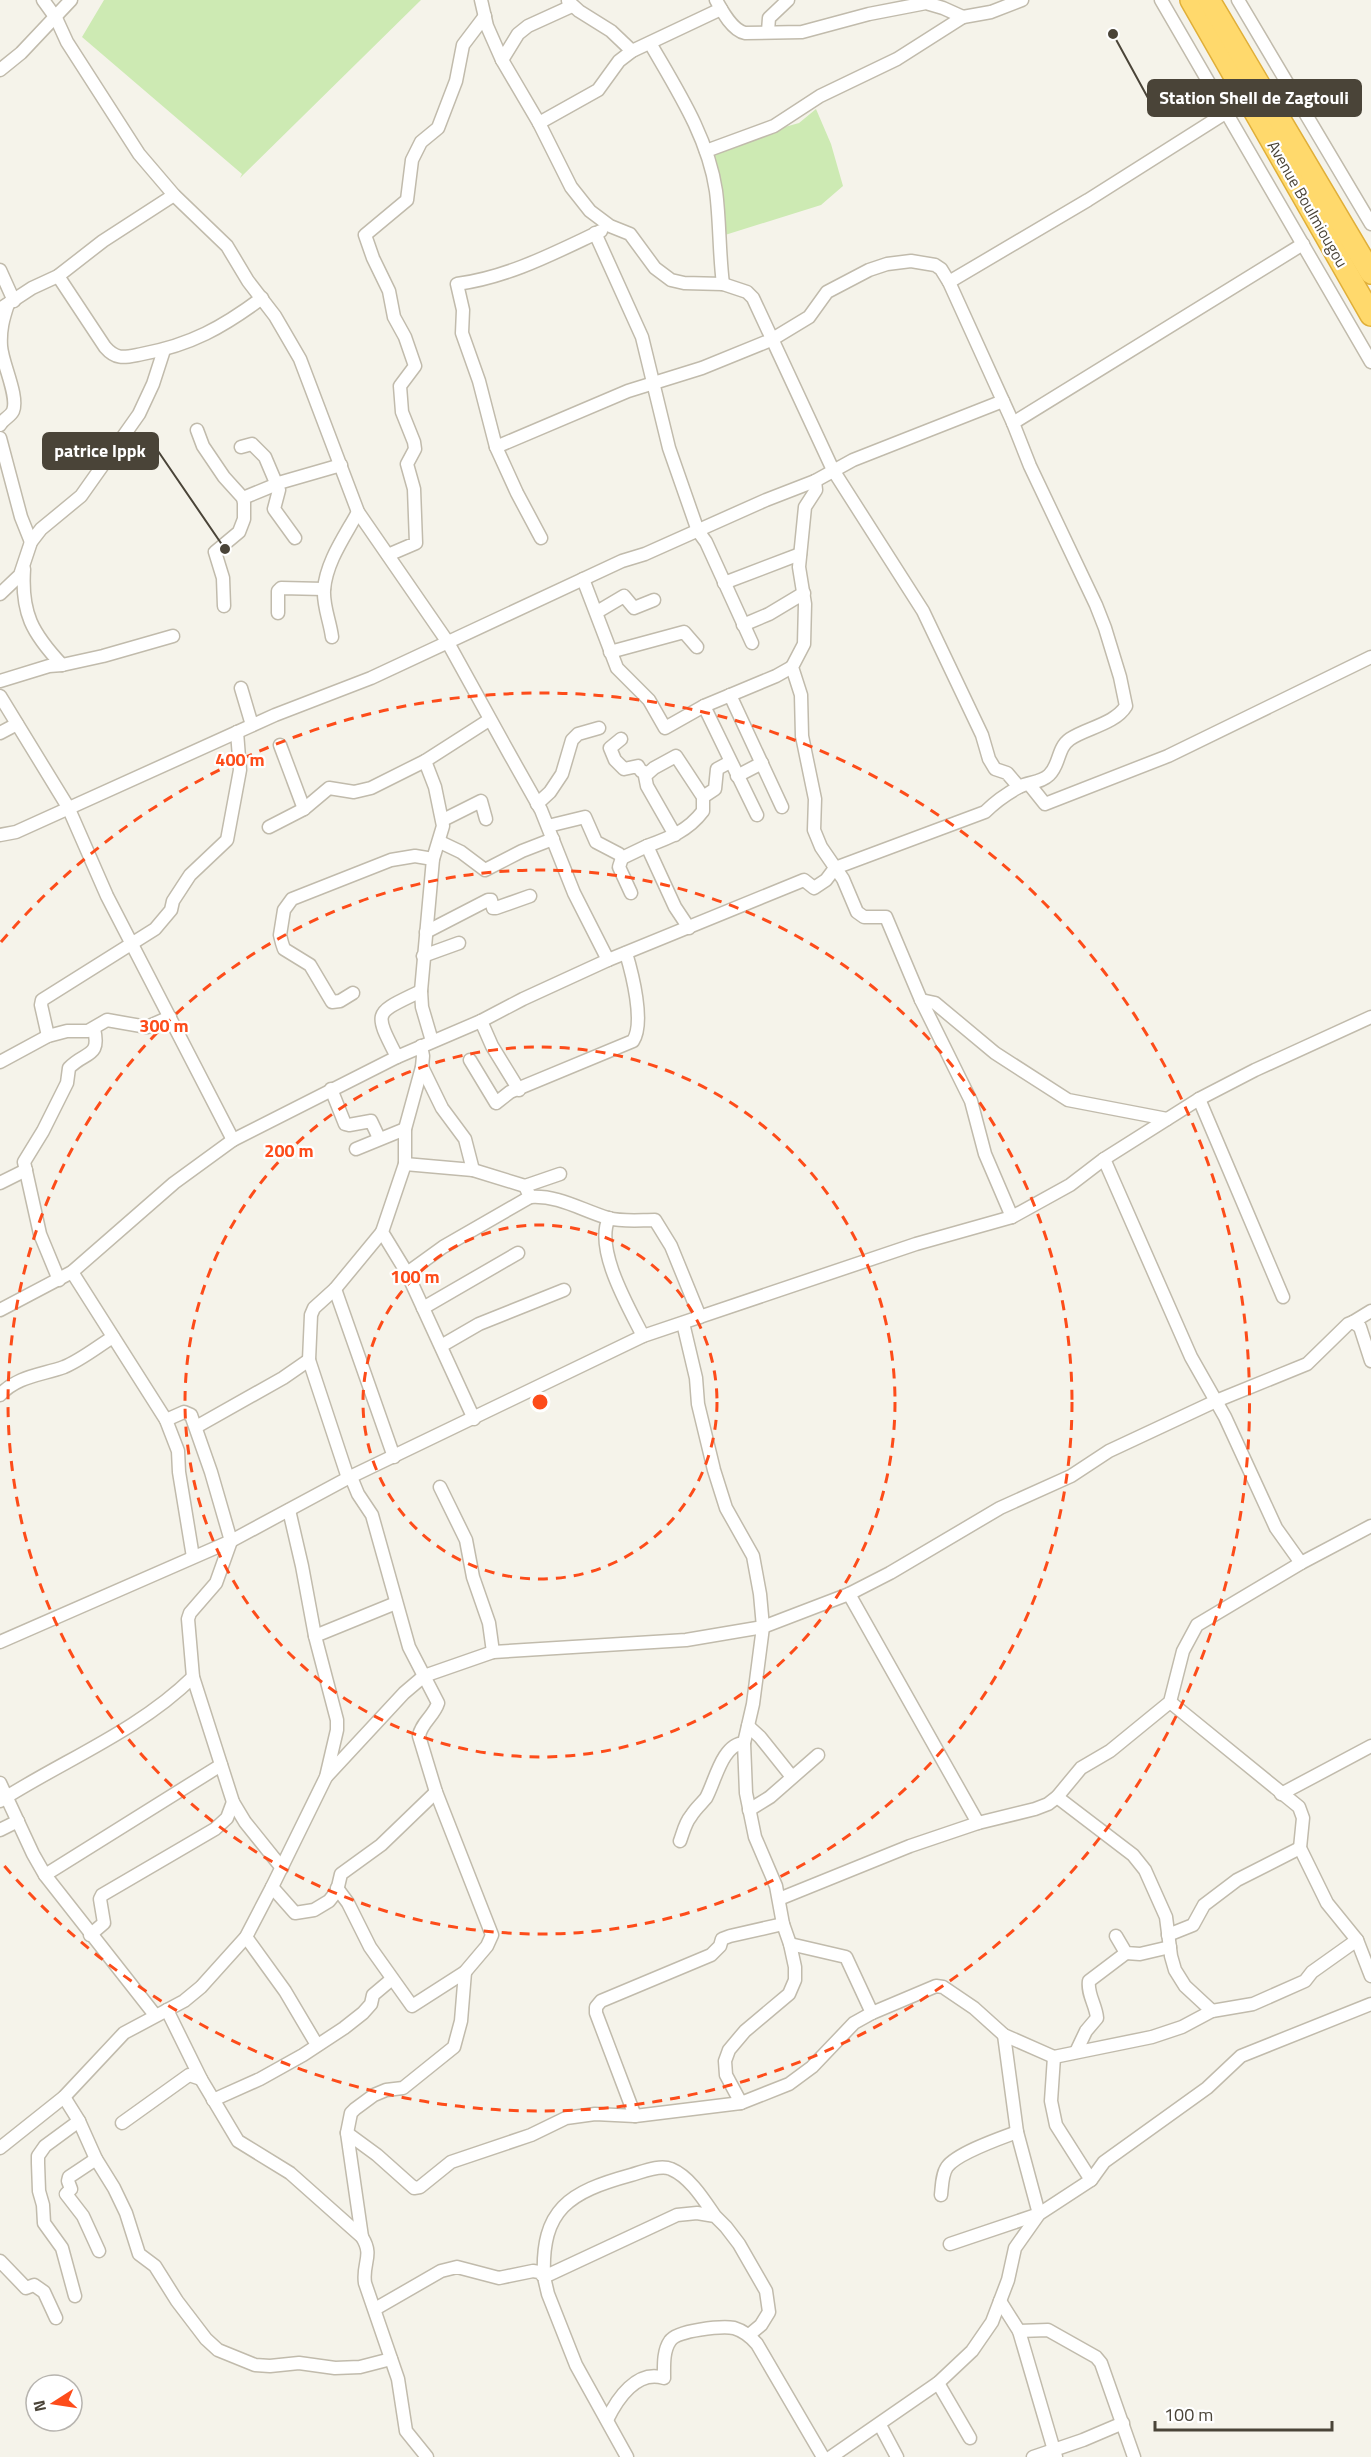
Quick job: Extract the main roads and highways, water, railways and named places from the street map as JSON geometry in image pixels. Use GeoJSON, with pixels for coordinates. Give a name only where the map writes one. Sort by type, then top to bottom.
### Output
{"type":"FeatureCollection","features":[{"type":"Feature","properties":{"kind":"highway","name":"Avenue Boulmiougou"},"geometry":{"type":"LineString","coordinates":[[1191,0],[1371,315]]}},
{"type":"Feature","properties":{"kind":"highway","name":"Avenue Boulmiougou"},"geometry":{"type":"LineString","coordinates":[[1209,0],[1371,273]]}},
{"type":"Feature","properties":{"kind":"place","name":"Station Shell de Zagtouli"},"geometry":{"type":"Point","coordinates":[1113,34]}},
{"type":"Feature","properties":{"kind":"place","name":"patrice lppk"},"geometry":{"type":"Point","coordinates":[225,549]}}]}
